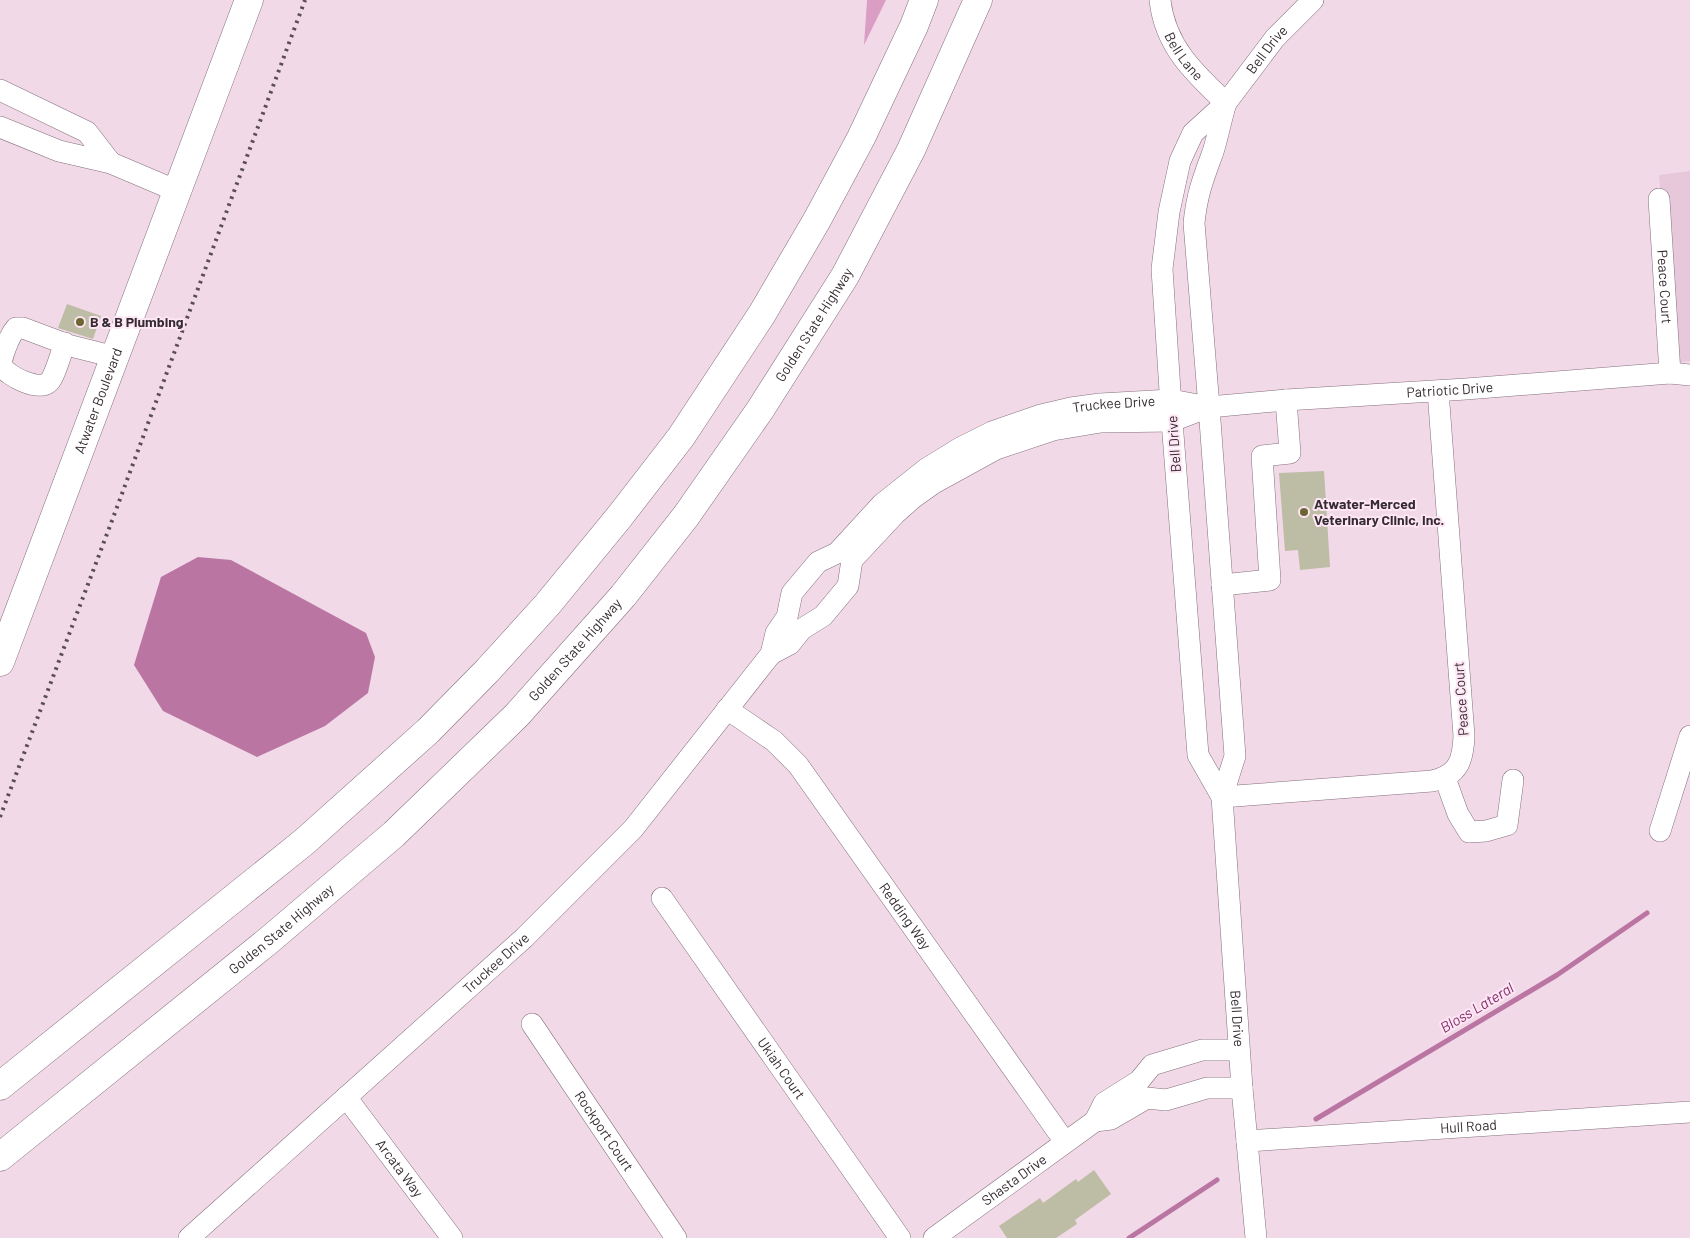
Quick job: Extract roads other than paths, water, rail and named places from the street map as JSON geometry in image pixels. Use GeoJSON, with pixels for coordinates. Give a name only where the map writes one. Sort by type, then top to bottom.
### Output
{"type":"FeatureCollection","features":[{"type":"Feature","properties":{"kind":"main road","name":"Atwater Boulevard"},"geometry":{"type":"LineString","coordinates":[[0,662],[7,622],[114,357],[249,0]]}},
{"type":"Feature","properties":{"kind":"main road"},"geometry":{"type":"LineString","coordinates":[[0,1086],[304,842],[428,731],[487,671],[547,605],[620,516],[681,437],[762,314],[817,220],[861,138],[914,26],[924,0]]}},
{"type":"Feature","properties":{"kind":"main road","name":"Golden State Highway"},"geometry":{"type":"LineString","coordinates":[[0,1157],[268,941],[394,834],[517,715],[623,596],[686,516],[760,410],[844,276],[912,150],[978,0]]}},
{"type":"Feature","properties":{"kind":"street","name":"Bell Lane"},"geometry":{"type":"LineString","coordinates":[[1160,0],[1167,29],[1179,54],[1198,77],[1226,103]]}},
{"type":"Feature","properties":{"kind":"street","name":"Bell Drive"},"geometry":{"type":"LineString","coordinates":[[1222,797],[1198,755],[1162,269],[1169,212],[1180,161],[1193,133],[1226,103],[1275,38],[1312,0]]}},
{"type":"Feature","properties":{"kind":"street"},"geometry":{"type":"LineString","coordinates":[[0,90],[87,132],[111,163]]}},
{"type":"Feature","properties":{"kind":"street","name":"Bell Drive"},"geometry":{"type":"LineString","coordinates":[[1226,103],[1213,151],[1196,200],[1194,223],[1235,756],[1222,797],[1239,1050],[1256,1238]]}},
{"type":"Feature","properties":{"kind":"street"},"geometry":{"type":"LineString","coordinates":[[0,127],[58,150],[111,163],[177,191]]}},
{"type":"Feature","properties":{"kind":"street","name":"Peace Court"},"geometry":{"type":"LineString","coordinates":[[1658,199],[1680,374]]}},
{"type":"Feature","properties":{"kind":"street"},"geometry":{"type":"LineString","coordinates":[[65,343],[114,357]]}},
{"type":"Feature","properties":{"kind":"street","name":"Patriotic Drive"},"geometry":{"type":"LineString","coordinates":[[1209,407],[1286,400],[1680,374]]}},
{"type":"Feature","properties":{"kind":"street","name":"Peace Court"},"geometry":{"type":"LineString","coordinates":[[1438,391],[1464,736],[1463,755],[1456,769],[1445,778]]}},
{"type":"Feature","properties":{"kind":"street"},"geometry":{"type":"LineString","coordinates":[[1222,585],[1270,580],[1262,456],[1290,453],[1286,400]]}},
{"type":"Feature","properties":{"kind":"street","name":"Truckee Drive"},"geometry":{"type":"LineString","coordinates":[[771,654],[776,633],[787,617],[792,593],[818,562],[837,553],[882,504],[934,483],[996,449],[1041,415],[1100,404],[1171,410],[1209,407]]}},
{"type":"Feature","properties":{"kind":"street","name":"Truckee Drive"},"geometry":{"type":"LineString","coordinates":[[189,1238],[524,938],[633,828],[771,654],[790,644],[802,630],[823,616],[848,586],[852,560],[894,514],[910,492]]}},
{"type":"Feature","properties":{"kind":"street"},"geometry":{"type":"LineString","coordinates":[[818,562],[838,566],[844,574],[848,586]]}},
{"type":"Feature","properties":{"kind":"street"},"geometry":{"type":"LineString","coordinates":[[792,593],[794,606],[800,615],[808,619],[823,616]]}},
{"type":"Feature","properties":{"kind":"street","name":"Redding Way"},"geometry":{"type":"LineString","coordinates":[[727,709],[774,741],[798,765],[1065,1142]]}},
{"type":"Feature","properties":{"kind":"street"},"geometry":{"type":"LineString","coordinates":[[1660,831],[1690,736]]}},
{"type":"Feature","properties":{"kind":"street"},"geometry":{"type":"LineString","coordinates":[[1222,797],[1426,782],[1445,778],[1458,814],[1469,832],[1486,831],[1507,825],[1513,780]]}},
{"type":"Feature","properties":{"kind":"street","name":"Ukiah Court"},"geometry":{"type":"LineString","coordinates":[[662,898],[900,1238]]}},
{"type":"Feature","properties":{"kind":"street","name":"Rockport Court"},"geometry":{"type":"LineString","coordinates":[[532,1024],[676,1238]]}},
{"type":"Feature","properties":{"kind":"street","name":"Shasta Drive"},"geometry":{"type":"LineString","coordinates":[[934,1238],[1094,1120],[1104,1103],[1143,1090],[1152,1065],[1202,1050],[1239,1050]]}},
{"type":"Feature","properties":{"kind":"street"},"geometry":{"type":"LineString","coordinates":[[1143,1090],[1166,1100],[1208,1088],[1242,1088]]}},
{"type":"Feature","properties":{"kind":"street","name":"Arcata Way"},"geometry":{"type":"LineString","coordinates":[[346,1097],[452,1238]]}},
{"type":"Feature","properties":{"kind":"street","name":"Hull Road"},"geometry":{"type":"LineString","coordinates":[[1247,1141],[1690,1112]]}},
{"type":"Feature","properties":{"kind":"waterway","name":"Bloss Lateral"},"geometry":{"type":"LineString","coordinates":[[1316,1119],[1557,975],[1647,913]]}},
{"type":"Feature","properties":{"kind":"waterway","name":"Bloss Lateral"},"geometry":{"type":"LineString","coordinates":[[1129,1238],[1217,1180]]}},
{"type":"Feature","properties":{"kind":"railway"},"geometry":{"type":"LineString","coordinates":[[0,817],[305,0]]}},
{"type":"Feature","properties":{"kind":"place","name":"B & B Plumbing"},"geometry":{"type":"Point","coordinates":[80,322]}},
{"type":"Feature","properties":{"kind":"place","name":"Atwater-Merced Veterinary Clinic, Inc."},"geometry":{"type":"Point","coordinates":[1304,512]}}]}
